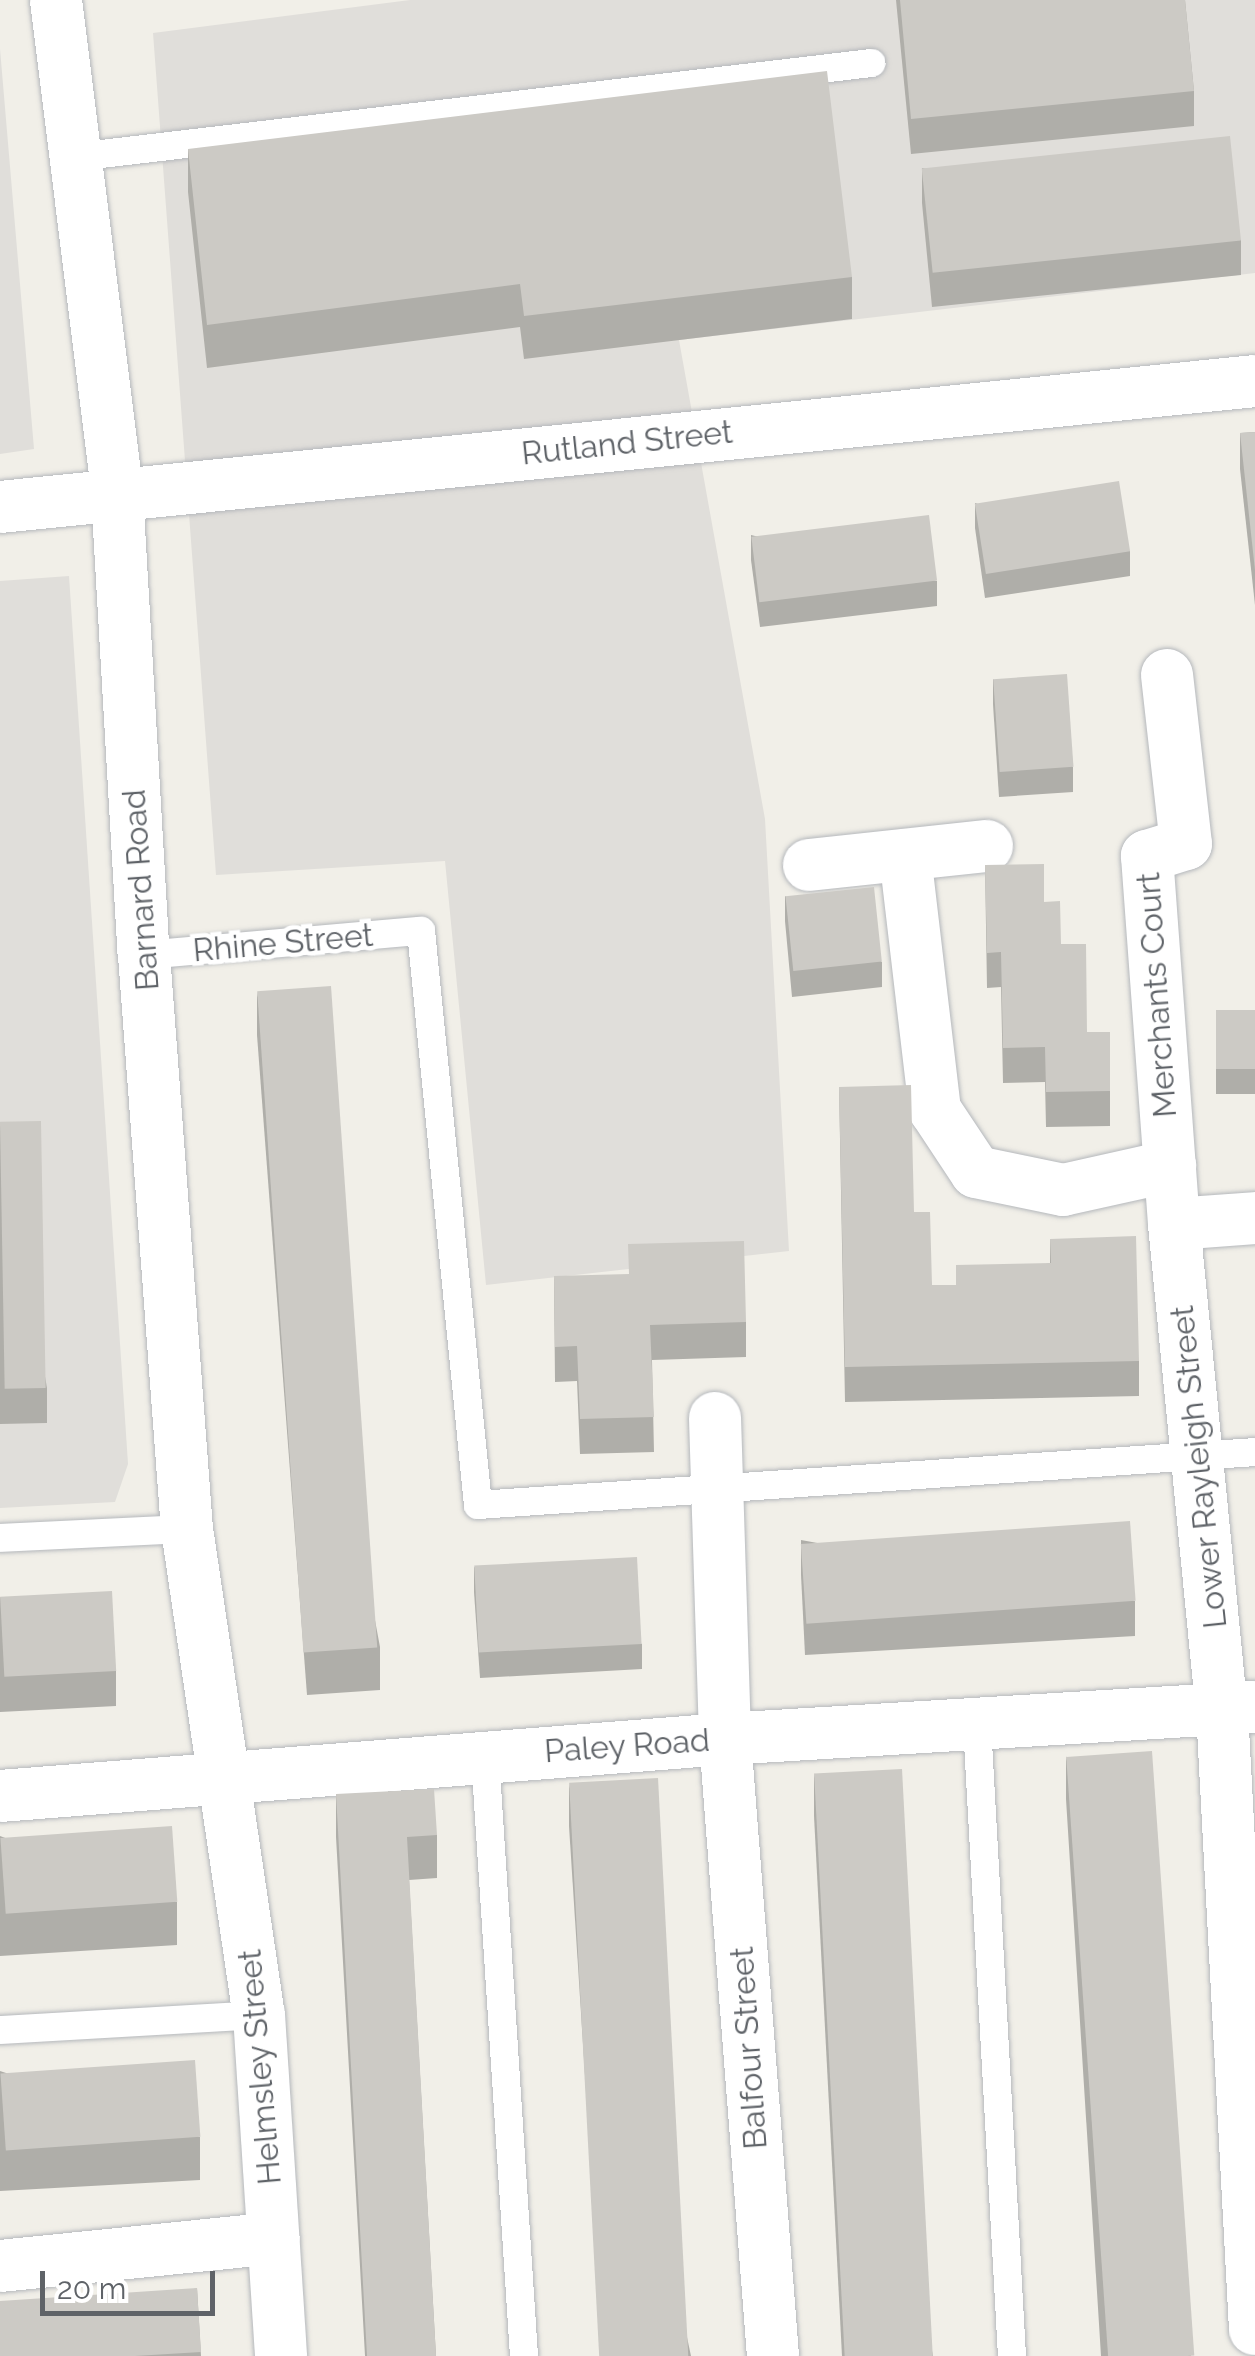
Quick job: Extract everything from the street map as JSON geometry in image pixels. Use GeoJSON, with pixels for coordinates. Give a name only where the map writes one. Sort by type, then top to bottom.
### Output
{"type":"FeatureCollection","features":[{"type":"Feature","properties":{"kind":"street","name":"Barnard Road"},"geometry":{"type":"LineString","coordinates":[[56,0],[118,494],[144,955],[187,1529],[227,1779]]}},
{"type":"Feature","properties":{"kind":"street","name":"Rutland Street"},"geometry":{"type":"LineString","coordinates":[[0,507],[1255,381]]}},
{"type":"Feature","properties":{"kind":"street","name":"Merchants Court"},"geometry":{"type":"LineString","coordinates":[[1167,675],[1186,844],[1147,856],[1174,1224]]}},
{"type":"Feature","properties":{"kind":"street"},"geometry":{"type":"LineString","coordinates":[[809,865],[987,846]]}},
{"type":"Feature","properties":{"kind":"street"},"geometry":{"type":"LineString","coordinates":[[904,855],[935,1110],[976,1172],[1063,1190],[1170,1166]]}},
{"type":"Feature","properties":{"kind":"street"},"geometry":{"type":"LineString","coordinates":[[1174,1224],[1255,1218]]}},
{"type":"Feature","properties":{"kind":"street","name":"Lower Rayleigh Street"},"geometry":{"type":"LineString","coordinates":[[1174,1224],[1200,1455],[1239,1708],[1255,2329]]}},
{"type":"Feature","properties":{"kind":"street","name":"Balfour Street"},"geometry":{"type":"LineString","coordinates":[[715,1418],[725,1739],[773,2356]]}},
{"type":"Feature","properties":{"kind":"street","name":"Paley Road"},"geometry":{"type":"LineString","coordinates":[[0,1796],[485,1756],[1239,1708]]}},
{"type":"Feature","properties":{"kind":"street","name":"Helmsley Street"},"geometry":{"type":"LineString","coordinates":[[227,1779],[259,2015],[280,2356]]}},
{"type":"Feature","properties":{"kind":"street"},"geometry":{"type":"LineString","coordinates":[[0,2266],[274,2238]]}},
{"type":"Feature","properties":{"kind":"lane"},"geometry":{"type":"LineString","coordinates":[[76,157],[871,63]]}},
{"type":"Feature","properties":{"kind":"lane","name":"Rhine Street"},"geometry":{"type":"LineString","coordinates":[[144,955],[421,931],[478,1505],[717,1488]]}},
{"type":"Feature","properties":{"kind":"lane"},"geometry":{"type":"LineString","coordinates":[[717,1488],[1255,1452]]}},
{"type":"Feature","properties":{"kind":"lane"},"geometry":{"type":"LineString","coordinates":[[0,1538],[187,1529]]}},
{"type":"Feature","properties":{"kind":"lane"},"geometry":{"type":"LineString","coordinates":[[977,1724],[1012,2356]]}},
{"type":"Feature","properties":{"kind":"lane"},"geometry":{"type":"LineString","coordinates":[[485,1756],[524,2356]]}},
{"type":"Feature","properties":{"kind":"lane"},"geometry":{"type":"LineString","coordinates":[[0,2030],[259,2015]]}},
{"type":"Feature","properties":{"kind":"shaded area"},"geometry":{"type":"Polygon","coordinates":[[[410,0],[1255,0],[1255,273],[679,340],[765,819],[789,1251],[486,1285],[445,861],[216,875],[153,33],[410,0]]]}},
{"type":"Feature","properties":{"kind":"shaded area"},"geometry":{"type":"Polygon","coordinates":[[[0,49],[34,449],[0,454],[0,49]]]}},
{"type":"Feature","properties":{"kind":"shaded area"},"geometry":{"type":"Polygon","coordinates":[[[69,576],[128,1464],[115,1502],[0,1508],[0,581],[69,576]]]}},
{"type":"Feature","properties":{"kind":"building"},"geometry":{"type":"Polygon","coordinates":[[[900,0],[1185,0],[1194,91],[911,119],[900,0]]]}},
{"type":"Feature","properties":{"kind":"building"},"geometry":{"type":"Polygon","coordinates":[[[827,71],[852,277],[524,316],[520,284],[207,325],[188,149],[827,71]]]}},
{"type":"Feature","properties":{"kind":"building"},"geometry":{"type":"Polygon","coordinates":[[[1230,136],[1241,240],[933,273],[922,168],[1230,136]]]}},
{"type":"Feature","properties":{"kind":"building"},"geometry":{"type":"Polygon","coordinates":[[[1255,432],[1255,570],[1240,433],[1255,432]]]}},
{"type":"Feature","properties":{"kind":"building"},"geometry":{"type":"Polygon","coordinates":[[[1119,481],[1130,551],[986,574],[975,504],[1119,481]]]}},
{"type":"Feature","properties":{"kind":"building"},"geometry":{"type":"Polygon","coordinates":[[[929,515],[937,581],[759,602],[751,537],[929,515]]]}},
{"type":"Feature","properties":{"kind":"building"},"geometry":{"type":"Polygon","coordinates":[[[1067,674],[1073,767],[1000,772],[993,679],[1067,674]]]}},
{"type":"Feature","properties":{"kind":"building"},"geometry":{"type":"Polygon","coordinates":[[[1044,864],[1044,902],[1060,901],[1061,944],[1086,944],[1087,1032],[1110,1032],[1110,1091],[1046,1092],[1045,1047],[1003,1048],[1001,952],[987,953],[985,865],[1044,864]]]}},
{"type":"Feature","properties":{"kind":"building"},"geometry":{"type":"Polygon","coordinates":[[[874,887],[882,962],[793,971],[785,896],[874,887]]]}},
{"type":"Feature","properties":{"kind":"building"},"geometry":{"type":"Polygon","coordinates":[[[331,986],[377,1647],[303,1653],[257,991],[331,986]]]}},
{"type":"Feature","properties":{"kind":"building"},"geometry":{"type":"Polygon","coordinates":[[[1216,1010],[1255,1010],[1255,1069],[1216,1069],[1216,1010]]]}},
{"type":"Feature","properties":{"kind":"building"},"geometry":{"type":"Polygon","coordinates":[[[911,1085],[914,1212],[930,1212],[932,1285],[956,1285],[956,1265],[1051,1263],[1050,1239],[1136,1236],[1139,1361],[845,1367],[839,1087],[911,1085]]]}},
{"type":"Feature","properties":{"kind":"building"},"geometry":{"type":"Polygon","coordinates":[[[41,1121],[46,1388],[5,1389],[0,1122],[41,1121]]]}},
{"type":"Feature","properties":{"kind":"building"},"geometry":{"type":"Polygon","coordinates":[[[744,1241],[746,1322],[650,1325],[654,1417],[580,1419],[577,1346],[555,1347],[554,1276],[629,1274],[628,1244],[744,1241]]]}},
{"type":"Feature","properties":{"kind":"building"},"geometry":{"type":"Polygon","coordinates":[[[1130,1521],[1136,1601],[806,1624],[801,1544],[1130,1521]]]}},
{"type":"Feature","properties":{"kind":"building"},"geometry":{"type":"Polygon","coordinates":[[[637,1557],[642,1644],[479,1652],[474,1566],[637,1557]]]}},
{"type":"Feature","properties":{"kind":"building"},"geometry":{"type":"Polygon","coordinates":[[[112,1591],[116,1671],[4,1677],[0,1597],[112,1591]]]}},
{"type":"Feature","properties":{"kind":"building"},"geometry":{"type":"Polygon","coordinates":[[[1152,1751],[1194,2356],[1108,2356],[1066,1757],[1152,1751]]]}},
{"type":"Feature","properties":{"kind":"building"},"geometry":{"type":"Polygon","coordinates":[[[902,1769],[933,2356],[845,2356],[814,1774],[902,1769]]]}},
{"type":"Feature","properties":{"kind":"building"},"geometry":{"type":"Polygon","coordinates":[[[658,1778],[688,2356],[599,2356],[569,1783],[658,1778]]]}},
{"type":"Feature","properties":{"kind":"building"},"geometry":{"type":"Polygon","coordinates":[[[434,1789],[437,1835],[407,1837],[436,2356],[367,2356],[336,1794],[434,1789]]]}},
{"type":"Feature","properties":{"kind":"building"},"geometry":{"type":"Polygon","coordinates":[[[172,1826],[177,1902],[6,1914],[0,1838],[172,1826]]]}},
{"type":"Feature","properties":{"kind":"building"},"geometry":{"type":"Polygon","coordinates":[[[195,2060],[200,2137],[6,2150],[0,2074],[195,2060]]]}},
{"type":"Feature","properties":{"kind":"building"},"geometry":{"type":"Polygon","coordinates":[[[197,2288],[201,2352],[0,2356],[0,2301],[197,2288]]]}}]}
